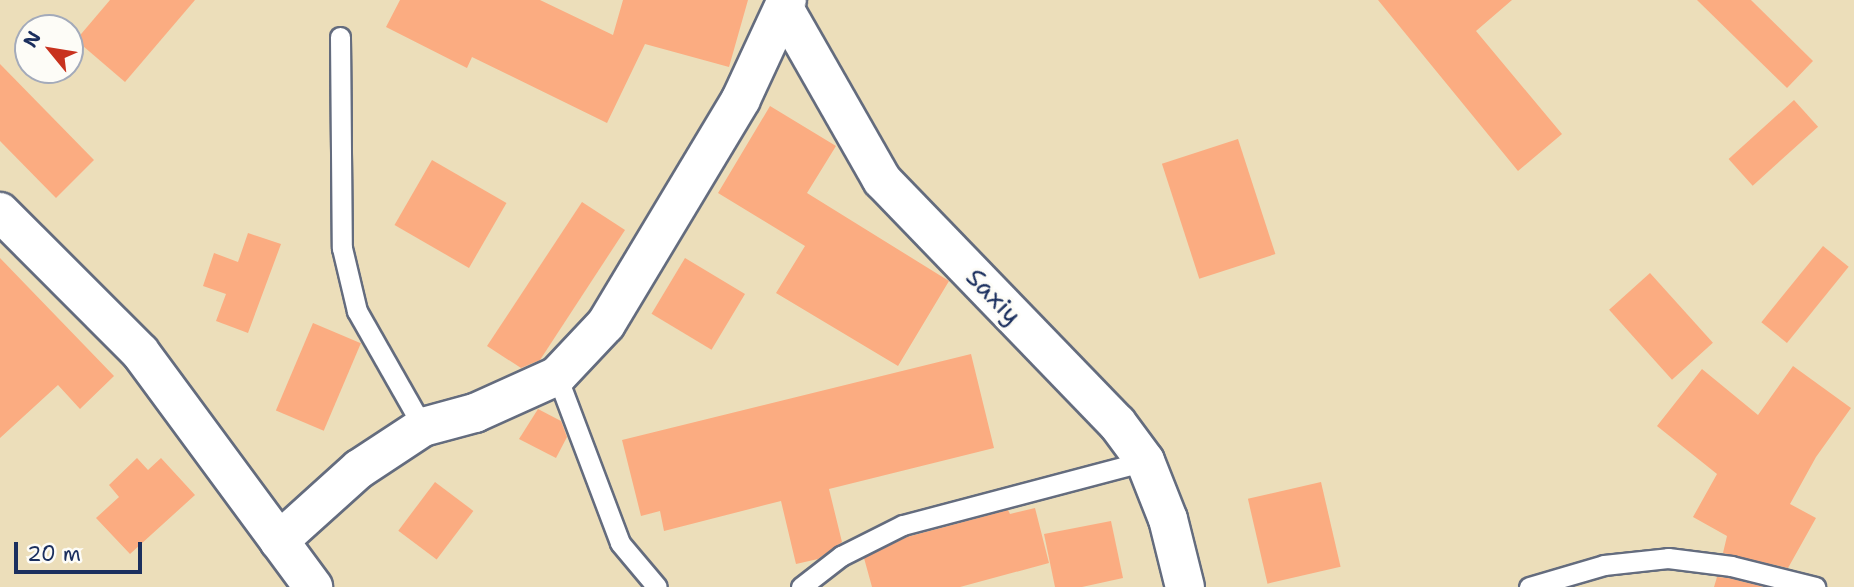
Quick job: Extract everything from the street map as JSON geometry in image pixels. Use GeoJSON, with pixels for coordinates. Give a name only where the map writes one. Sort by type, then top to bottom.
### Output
{"type":"FeatureCollection","features":[{"type":"Feature","properties":{"kind":"street"},"geometry":{"type":"LineString","coordinates":[[279,541],[359,469],[423,427],[475,413],[558,376],[606,324],[741,99],[786,5]]}},
{"type":"Feature","properties":{"kind":"street","name":"Saxiy"},"geometry":{"type":"LineString","coordinates":[[786,5],[882,180],[1118,423],[1145,461],[1168,519],[1185,587]]}},
{"type":"Feature","properties":{"kind":"street"},"geometry":{"type":"LineString","coordinates":[[0,212],[140,352],[313,587]]}},
{"type":"Feature","properties":{"kind":"lane"},"geometry":{"type":"LineString","coordinates":[[340,37],[342,248],[357,311],[423,427]]}},
{"type":"Feature","properties":{"kind":"lane"},"geometry":{"type":"LineString","coordinates":[[558,376],[620,543],[657,587]]}},
{"type":"Feature","properties":{"kind":"lane"},"geometry":{"type":"LineString","coordinates":[[801,587],[841,556],[903,525],[1145,461]]}},
{"type":"Feature","properties":{"kind":"lane"},"geometry":{"type":"LineString","coordinates":[[1529,587],[1604,565],[1668,558],[1731,566],[1815,587]]}},
{"type":"Feature","properties":{"kind":"building"},"geometry":{"type":"Polygon","coordinates":[[[110,0],[195,0],[125,82],[84,47],[84,31],[110,0]]]}},
{"type":"Feature","properties":{"kind":"building"},"geometry":{"type":"Polygon","coordinates":[[[400,0],[540,0],[613,35],[623,0],[748,0],[729,67],[645,44],[607,123],[472,57],[467,68],[386,27],[400,0]]]}},
{"type":"Feature","properties":{"kind":"building"},"geometry":{"type":"Polygon","coordinates":[[[1378,0],[1512,0],[1476,31],[1562,134],[1518,171],[1378,0]]]}},
{"type":"Feature","properties":{"kind":"building"},"geometry":{"type":"Polygon","coordinates":[[[1697,0],[1751,0],[1813,61],[1787,88],[1697,0]]]}},
{"type":"Feature","properties":{"kind":"building"},"geometry":{"type":"Polygon","coordinates":[[[0,64],[14,78],[14,84],[20,84],[94,160],[56,198],[0,141],[0,64]]]}},
{"type":"Feature","properties":{"kind":"building"},"geometry":{"type":"Polygon","coordinates":[[[1794,100],[1818,127],[1753,186],[1729,159],[1794,100]]]}},
{"type":"Feature","properties":{"kind":"building"},"geometry":{"type":"Polygon","coordinates":[[[770,106],[836,146],[807,193],[949,281],[898,366],[776,293],[805,246],[718,193],[770,106]]]}},
{"type":"Feature","properties":{"kind":"building"},"geometry":{"type":"Polygon","coordinates":[[[1238,139],[1275,254],[1199,279],[1162,164],[1238,139]]]}},
{"type":"Feature","properties":{"kind":"building"},"geometry":{"type":"Polygon","coordinates":[[[432,160],[506,203],[469,268],[394,225],[432,160]]]}},
{"type":"Feature","properties":{"kind":"building"},"geometry":{"type":"Polygon","coordinates":[[[582,202],[625,230],[540,360],[521,368],[487,346],[582,202]]]}},
{"type":"Feature","properties":{"kind":"building"},"geometry":{"type":"Polygon","coordinates":[[[248,233],[281,244],[248,333],[216,321],[226,294],[203,286],[214,253],[238,262],[248,233]]]}},
{"type":"Feature","properties":{"kind":"building"},"geometry":{"type":"Polygon","coordinates":[[[1823,246],[1849,267],[1787,343],[1761,322],[1823,246]]]}},
{"type":"Feature","properties":{"kind":"building"},"geometry":{"type":"Polygon","coordinates":[[[0,258],[114,376],[80,409],[58,385],[0,438],[0,258]]]}},
{"type":"Feature","properties":{"kind":"building"},"geometry":{"type":"Polygon","coordinates":[[[685,258],[745,294],[712,350],[652,314],[685,258]]]}},
{"type":"Feature","properties":{"kind":"building"},"geometry":{"type":"Polygon","coordinates":[[[1650,273],[1713,343],[1672,380],[1609,310],[1650,273]]]}},
{"type":"Feature","properties":{"kind":"building"},"geometry":{"type":"Polygon","coordinates":[[[313,323],[361,343],[324,431],[276,410],[313,323]]]}},
{"type":"Feature","properties":{"kind":"building"},"geometry":{"type":"Polygon","coordinates":[[[971,354],[994,448],[829,489],[842,542],[818,559],[796,564],[781,501],[664,531],[660,511],[641,516],[622,440],[971,354]]]}},
{"type":"Feature","properties":{"kind":"building"},"geometry":{"type":"Polygon","coordinates":[[[1793,366],[1851,408],[1816,457],[1790,504],[1816,518],[1788,568],[1723,553],[1727,536],[1693,517],[1717,474],[1657,426],[1702,369],[1758,415],[1793,366]]]}},
{"type":"Feature","properties":{"kind":"building"},"geometry":{"type":"Polygon","coordinates":[[[538,409],[561,421],[567,437],[556,458],[519,439],[538,409]]]}},
{"type":"Feature","properties":{"kind":"building"},"geometry":{"type":"Polygon","coordinates":[[[137,458],[148,470],[161,458],[195,495],[130,554],[96,518],[119,497],[109,485],[137,458]]]}},
{"type":"Feature","properties":{"kind":"building"},"geometry":{"type":"Polygon","coordinates":[[[435,482],[473,511],[437,560],[398,531],[435,482]]]}},
{"type":"Feature","properties":{"kind":"building"},"geometry":{"type":"Polygon","coordinates":[[[1321,482],[1341,567],[1267,584],[1248,499],[1321,482]]]}},
{"type":"Feature","properties":{"kind":"building"},"geometry":{"type":"Polygon","coordinates":[[[1035,508],[1049,563],[960,587],[872,587],[864,558],[907,537],[1008,510],[1010,514],[1035,508]]]}},
{"type":"Feature","properties":{"kind":"building"},"geometry":{"type":"Polygon","coordinates":[[[1111,521],[1123,578],[1082,587],[1055,587],[1044,534],[1111,521]]]}},
{"type":"Feature","properties":{"kind":"building"},"geometry":{"type":"Polygon","coordinates":[[[1717,577],[1729,578],[1764,587],[1714,587],[1717,577]]]}}]}
